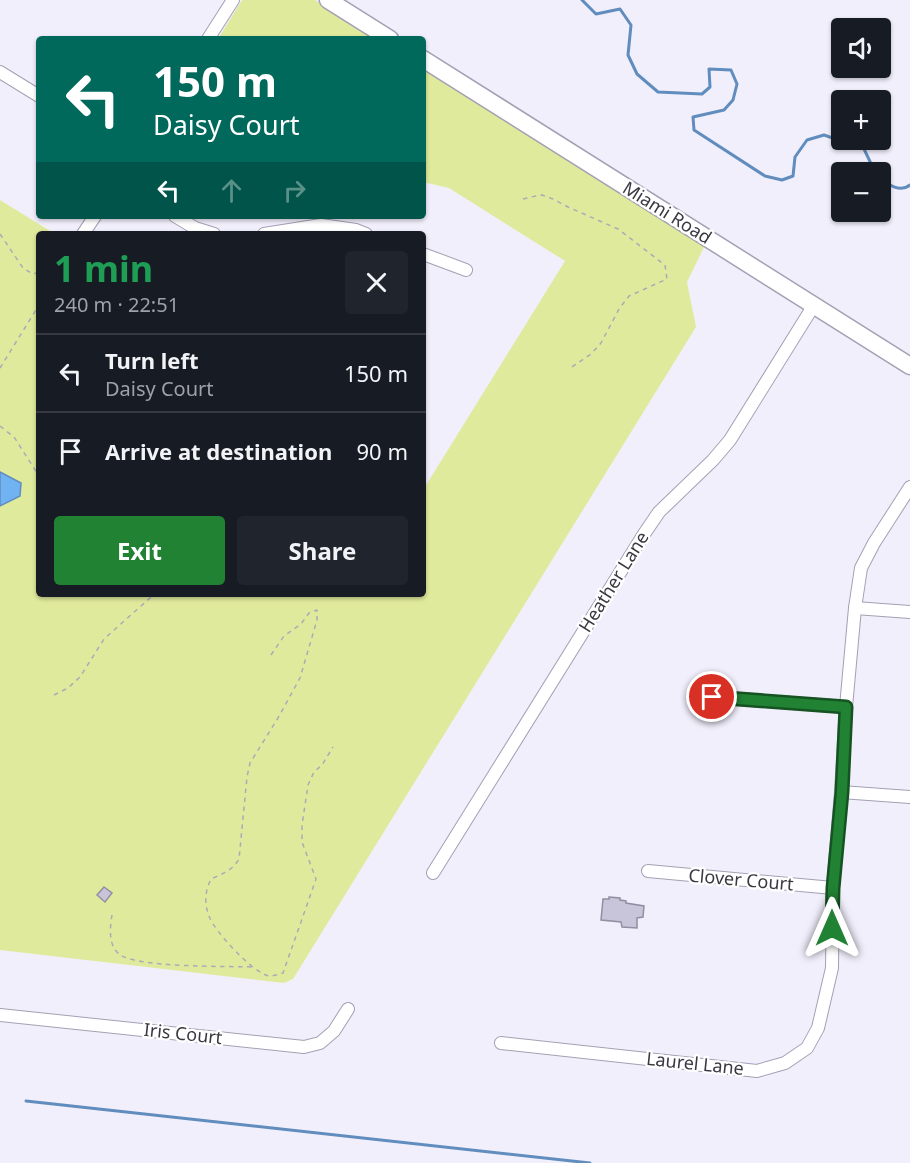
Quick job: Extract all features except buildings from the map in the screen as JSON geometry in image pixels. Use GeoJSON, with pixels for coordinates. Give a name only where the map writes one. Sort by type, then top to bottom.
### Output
{"type":"FeatureCollection","features":[{"type":"Feature","properties":{"kind":"street"},"geometry":{"type":"LineString","coordinates":[[210,36],[233,0]]}},
{"type":"Feature","properties":{"kind":"street"},"geometry":{"type":"LineString","coordinates":[[328,0],[385,36]]}},
{"type":"Feature","properties":{"kind":"street","name":"Miami Road"},"geometry":{"type":"LineString","coordinates":[[426,62],[910,366]]}},
{"type":"Feature","properties":{"kind":"street"},"geometry":{"type":"LineString","coordinates":[[0,72],[36,94]]}},
{"type":"Feature","properties":{"kind":"street"},"geometry":{"type":"LineString","coordinates":[[180,219],[204,231]]}},
{"type":"Feature","properties":{"kind":"street"},"geometry":{"type":"LineString","coordinates":[[283,231],[321,225],[358,231]]}},
{"type":"Feature","properties":{"kind":"street"},"geometry":{"type":"LineString","coordinates":[[426,255],[466,270]]}},
{"type":"Feature","properties":{"kind":"street","name":"Heather Lane"},"geometry":{"type":"LineString","coordinates":[[433,873],[644,534],[659,512],[713,460],[729,440],[814,305]]}},
{"type":"Feature","properties":{"kind":"street","name":"Laurel Lane"},"geometry":{"type":"LineString","coordinates":[[501,1043],[757,1071],[785,1063],[807,1048],[818,1028],[832,968],[833,888],[842,792],[846,707],[861,568],[874,543],[910,487]]}},
{"type":"Feature","properties":{"kind":"street"},"geometry":{"type":"LineString","coordinates":[[855,608],[910,612]]}},
{"type":"Feature","properties":{"kind":"street"},"geometry":{"type":"LineString","coordinates":[[712,697],[846,707]]}},
{"type":"Feature","properties":{"kind":"street"},"geometry":{"type":"LineString","coordinates":[[842,792],[910,797]]}},
{"type":"Feature","properties":{"kind":"street","name":"Clover Court"},"geometry":{"type":"LineString","coordinates":[[648,871],[833,888]]}},
{"type":"Feature","properties":{"kind":"street","name":"Iris Court"},"geometry":{"type":"LineString","coordinates":[[0,1014],[304,1047],[320,1043],[334,1031],[348,1009]]}},
{"type":"Feature","properties":{"kind":"path"},"geometry":{"type":"LineString","coordinates":[[524,200],[542,195],[553,199],[618,229],[665,265],[667,279],[629,296],[618,309],[601,344],[569,369]]}},
{"type":"Feature","properties":{"kind":"path"},"geometry":{"type":"LineString","coordinates":[[0,234],[23,268],[33,274],[36,273]]}},
{"type":"Feature","properties":{"kind":"path"},"geometry":{"type":"LineString","coordinates":[[0,368],[36,310]]}},
{"type":"Feature","properties":{"kind":"path"},"geometry":{"type":"LineString","coordinates":[[0,426],[14,437],[36,471]]}},
{"type":"Feature","properties":{"kind":"path"},"geometry":{"type":"LineString","coordinates":[[54,695],[68,688],[80,677],[104,639],[151,597]]}},
{"type":"Feature","properties":{"kind":"path"},"geometry":{"type":"LineString","coordinates":[[271,655],[284,636],[301,624],[309,613],[317,610],[317,620],[300,678],[250,763],[238,859],[227,872],[211,879],[206,890],[209,918],[222,936],[247,962],[260,972],[271,976],[283,973],[316,879],[303,842],[302,825],[308,785],[314,772],[322,765],[333,747]]}},
{"type":"Feature","properties":{"kind":"path"},"geometry":{"type":"LineString","coordinates":[[112,915],[110,925],[112,943],[119,954],[139,962],[254,967]]}},
{"type":"Feature","properties":{"kind":"green space"},"geometry":{"type":"Polygon","coordinates":[[[242,0],[315,0],[372,36],[220,36],[242,0]]]}},
{"type":"Feature","properties":{"kind":"green space"},"geometry":{"type":"Polygon","coordinates":[[[426,70],[705,245],[687,282],[696,327],[293,979],[284,983],[0,950],[0,200],[50,231],[36,231],[36,597],[426,597],[426,485],[565,261],[449,188],[426,183],[426,70]]]}},
{"type":"Feature","properties":{"kind":"water"},"geometry":{"type":"Polygon","coordinates":[[[0,472],[21,483],[20,496],[0,506],[0,472]]]}},
{"type":"Feature","properties":{"kind":"waterway"},"geometry":{"type":"LineString","coordinates":[[582,0],[596,14],[620,9],[631,25],[628,55],[637,74],[658,92],[702,94],[710,87],[709,69],[731,70],[737,84],[733,100],[724,110],[693,117],[694,130],[765,176],[782,180],[793,176],[795,157],[807,140],[824,135],[864,149],[870,162]]}},
{"type":"Feature","properties":{"kind":"waterway"},"geometry":{"type":"LineString","coordinates":[[891,185],[898,188],[910,185]]}},
{"type":"Feature","properties":{"kind":"waterway"},"geometry":{"type":"LineString","coordinates":[[26,1101],[590,1163]]}},
{"type":"Feature","properties":{"kind":"route"},"geometry":{"type":"LineString","coordinates":[[712,697],[846,707],[832,928]]}}]}
